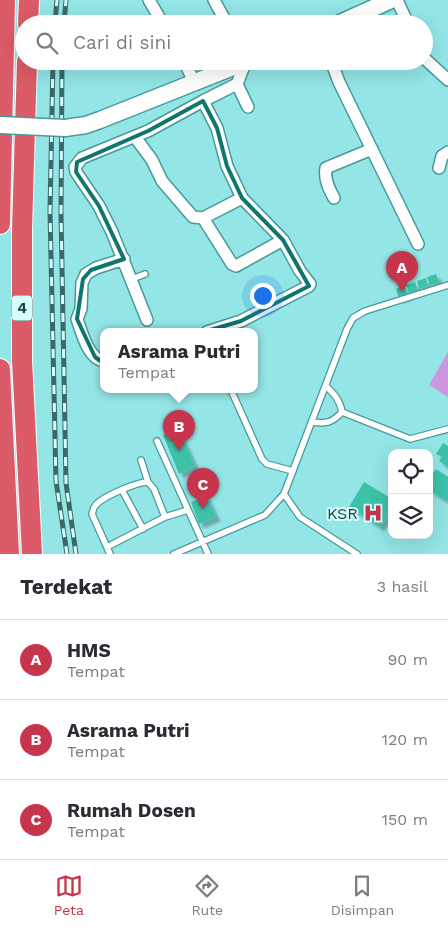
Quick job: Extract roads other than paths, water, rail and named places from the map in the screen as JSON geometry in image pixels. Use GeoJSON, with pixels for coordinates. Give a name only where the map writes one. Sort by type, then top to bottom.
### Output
{"type":"FeatureCollection","features":[{"type":"Feature","properties":{"kind":"highway"},"geometry":{"type":"LineString","coordinates":[[0,224],[5,0]]}},
{"type":"Feature","properties":{"kind":"highway"},"geometry":{"type":"LineString","coordinates":[[28,15],[29,0]]}},
{"type":"Feature","properties":{"kind":"highway","name":"4"},"geometry":{"type":"LineString","coordinates":[[27,70],[22,230],[22,360],[32,554]]}},
{"type":"Feature","properties":{"kind":"highway"},"geometry":{"type":"LineString","coordinates":[[0,369],[9,554]]}},
{"type":"Feature","properties":{"kind":"main road"},"geometry":{"type":"LineString","coordinates":[[358,15],[392,0]]}},
{"type":"Feature","properties":{"kind":"main road"},"geometry":{"type":"LineString","coordinates":[[0,126],[64,128],[86,125],[228,70]]}},
{"type":"Feature","properties":{"kind":"street"},"geometry":{"type":"LineString","coordinates":[[149,0],[158,15]]}},
{"type":"Feature","properties":{"kind":"street"},"geometry":{"type":"LineString","coordinates":[[214,0],[222,15]]}},
{"type":"Feature","properties":{"kind":"street"},"geometry":{"type":"LineString","coordinates":[[397,0],[404,15]]}},
{"type":"Feature","properties":{"kind":"street"},"geometry":{"type":"LineString","coordinates":[[433,66],[448,80]]}},
{"type":"Feature","properties":{"kind":"street"},"geometry":{"type":"LineString","coordinates":[[188,70],[195,84]]}},
{"type":"Feature","properties":{"kind":"street"},"geometry":{"type":"LineString","coordinates":[[147,320],[112,232],[99,206],[76,172],[75,167],[82,158],[135,137],[237,84],[243,70]]}},
{"type":"Feature","properties":{"kind":"street"},"geometry":{"type":"LineString","coordinates":[[334,70],[418,244]]}},
{"type":"Feature","properties":{"kind":"street"},"geometry":{"type":"LineString","coordinates":[[237,84],[248,107]]}},
{"type":"Feature","properties":{"kind":"street"},"geometry":{"type":"LineString","coordinates":[[203,100],[217,128],[227,166],[242,198],[283,240],[300,271],[309,282],[309,286],[241,321],[219,328]]}},
{"type":"Feature","properties":{"kind":"street"},"geometry":{"type":"LineString","coordinates":[[135,137],[152,160],[162,181],[191,216],[203,218],[242,198]]}},
{"type":"Feature","properties":{"kind":"street"},"geometry":{"type":"LineString","coordinates":[[334,198],[328,186],[325,173],[326,168],[372,149]]}},
{"type":"Feature","properties":{"kind":"street"},"geometry":{"type":"LineString","coordinates":[[440,168],[442,156],[448,152]]}},
{"type":"Feature","properties":{"kind":"street"},"geometry":{"type":"LineString","coordinates":[[203,218],[232,264],[236,266],[283,240]]}},
{"type":"Feature","properties":{"kind":"street"},"geometry":{"type":"LineString","coordinates":[[100,360],[91,352],[77,319],[81,309],[82,283],[91,270],[124,260]]}},
{"type":"Feature","properties":{"kind":"lane"},"geometry":{"type":"LineString","coordinates":[[132,279],[145,274]]}},
{"type":"Feature","properties":{"kind":"lane"},"geometry":{"type":"LineString","coordinates":[[174,554],[264,515],[284,494],[347,329],[354,318],[364,311],[448,285]]}},
{"type":"Feature","properties":{"kind":"lane"},"geometry":{"type":"LineString","coordinates":[[312,422],[326,424],[335,420],[342,412],[341,403],[326,386]]}},
{"type":"Feature","properties":{"kind":"lane"},"geometry":{"type":"LineString","coordinates":[[232,393],[262,459],[272,466],[293,471]]}},
{"type":"Feature","properties":{"kind":"lane"},"geometry":{"type":"LineString","coordinates":[[342,412],[410,440],[448,429]]}},
{"type":"Feature","properties":{"kind":"lane"},"geometry":{"type":"LineString","coordinates":[[157,441],[208,554]]}},
{"type":"Feature","properties":{"kind":"lane"},"geometry":{"type":"LineString","coordinates":[[141,460],[148,482],[154,489],[165,517]]}},
{"type":"Feature","properties":{"kind":"lane"},"geometry":{"type":"LineString","coordinates":[[110,554],[92,514],[94,509],[105,498],[141,482],[148,482]]}},
{"type":"Feature","properties":{"kind":"lane"},"geometry":{"type":"LineString","coordinates":[[122,490],[143,529]]}},
{"type":"Feature","properties":{"kind":"lane"},"geometry":{"type":"LineString","coordinates":[[284,494],[300,517],[357,554]]}},
{"type":"Feature","properties":{"kind":"lane"},"geometry":{"type":"LineString","coordinates":[[107,548],[165,517],[188,510]]}},
{"type":"Feature","properties":{"kind":"railway"},"geometry":{"type":"LineString","coordinates":[[56,15],[57,0]]}},
{"type":"Feature","properties":{"kind":"railway"},"geometry":{"type":"LineString","coordinates":[[65,15],[66,0]]}},
{"type":"Feature","properties":{"kind":"railway"},"geometry":{"type":"LineString","coordinates":[[53,70],[50,212],[56,481],[67,554]]}},
{"type":"Feature","properties":{"kind":"railway"},"geometry":{"type":"LineString","coordinates":[[62,70],[61,213],[66,483],[76,554]]}},
{"type":"Feature","properties":{"kind":"place","name":"HMS"},"geometry":{"type":"Point","coordinates":[402,292]}},
{"type":"Feature","properties":{"kind":"place","name":"Asrama Putri"},"geometry":{"type":"Point","coordinates":[179,451]}},
{"type":"Feature","properties":{"kind":"place","name":"Rumah Dosen"},"geometry":{"type":"Point","coordinates":[203,509]}},
{"type":"Feature","properties":{"kind":"place","name":"KSR"},"geometry":{"type":"Point","coordinates":[373,513]}}]}
